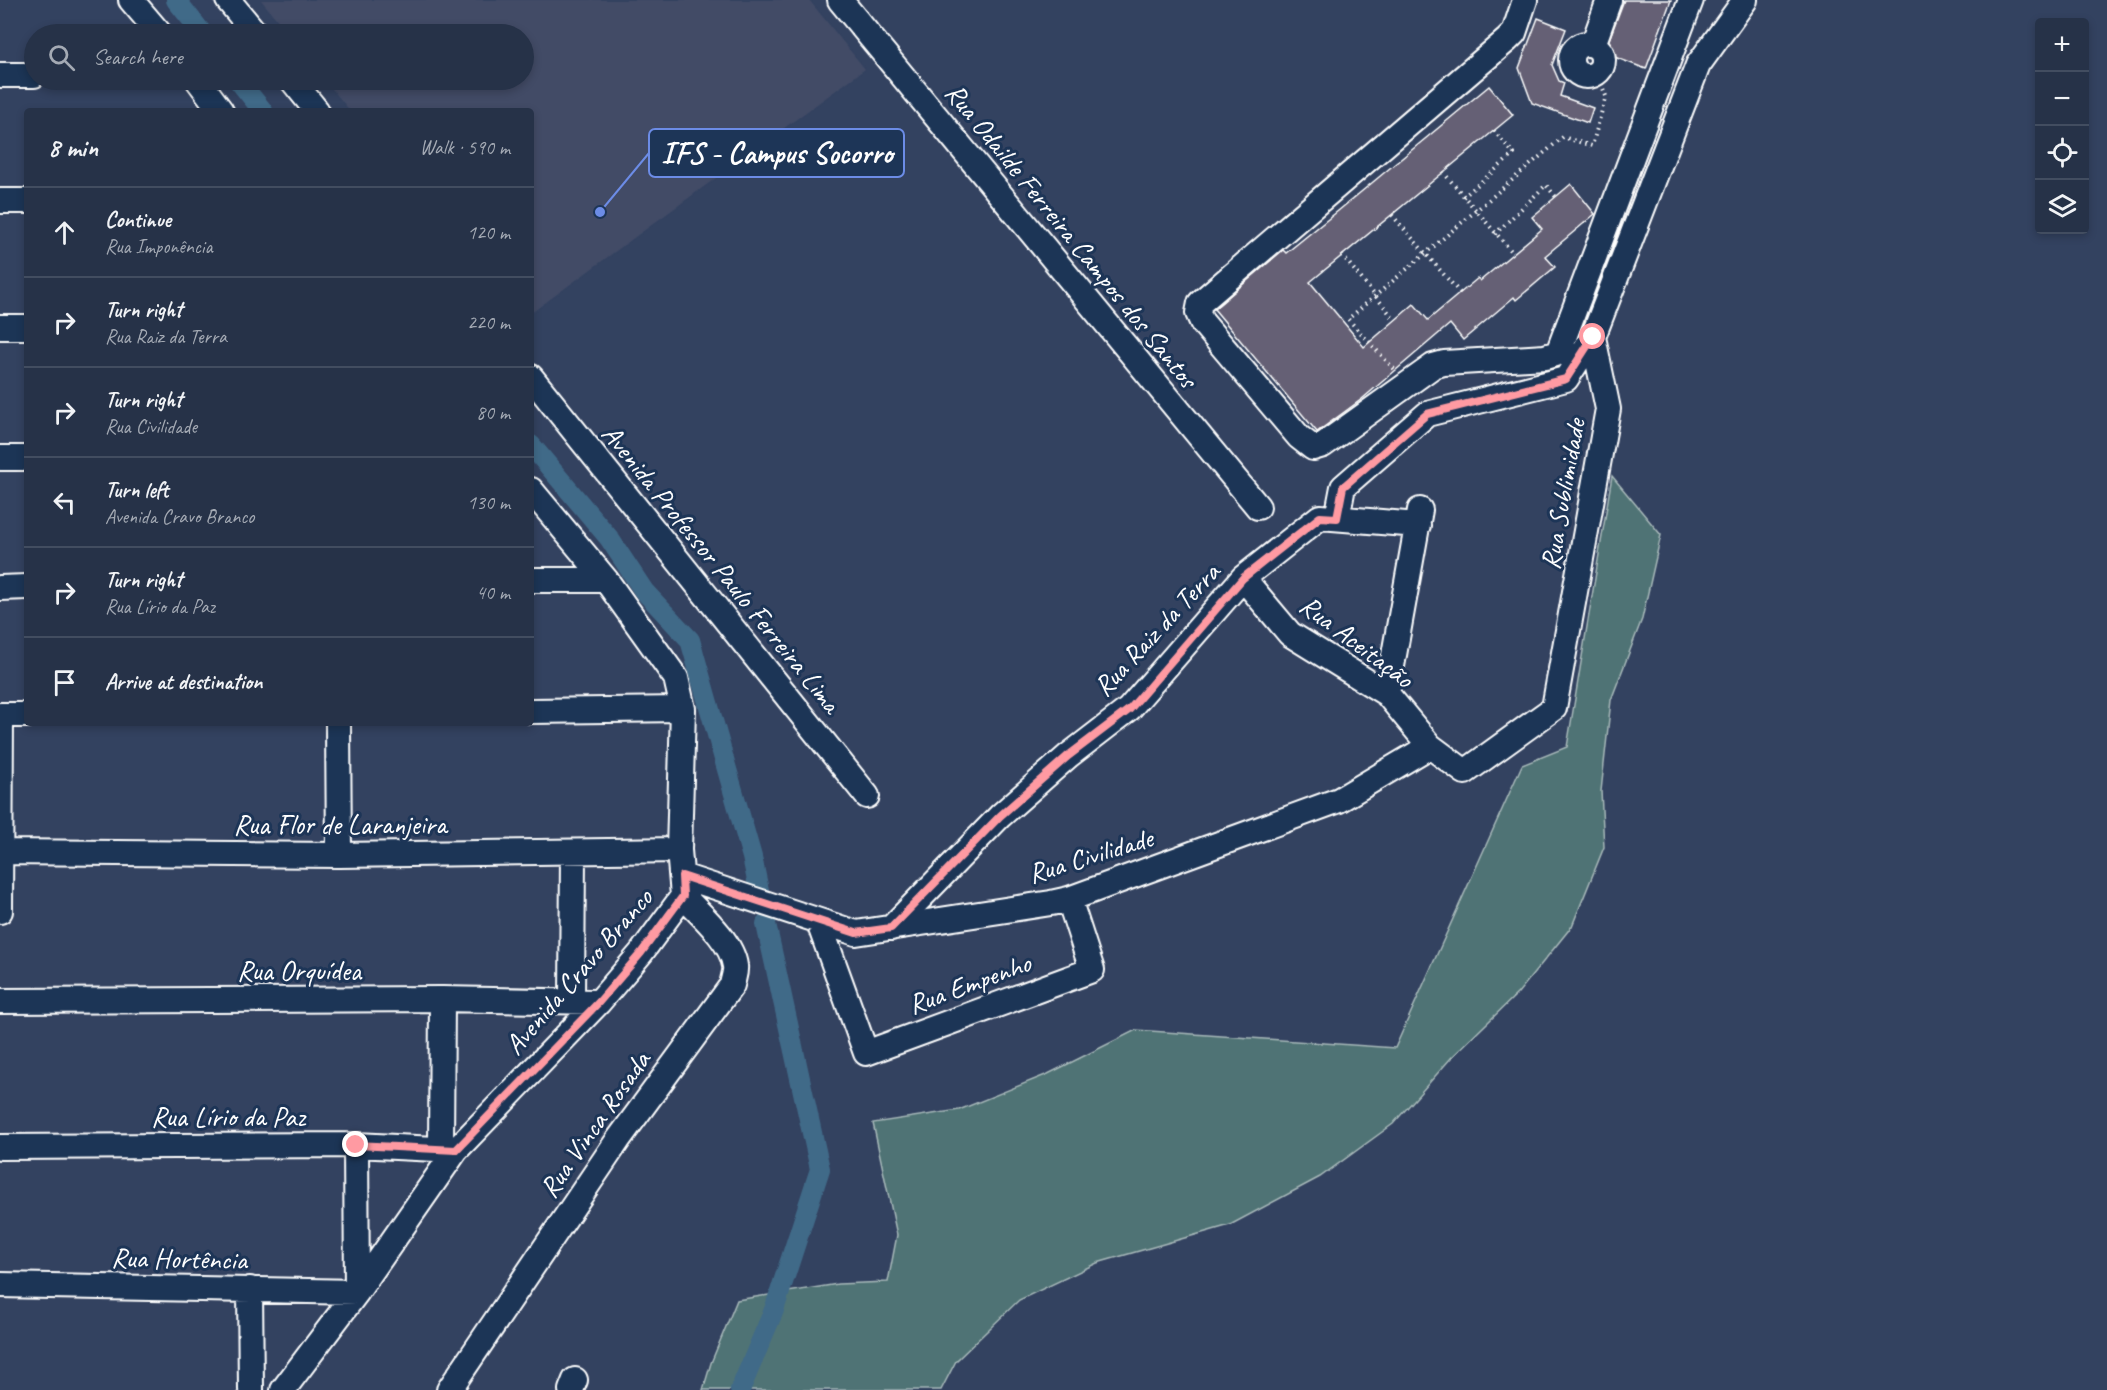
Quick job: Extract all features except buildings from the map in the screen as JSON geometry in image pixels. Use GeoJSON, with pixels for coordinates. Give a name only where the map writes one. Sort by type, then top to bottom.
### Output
{"type":"FeatureCollection","features":[{"type":"Feature","properties":{"kind":"street"},"geometry":{"type":"LineString","coordinates":[[131,0],[151,24]]}},
{"type":"Feature","properties":{"kind":"street"},"geometry":{"type":"LineString","coordinates":[[228,0],[248,24]]}},
{"type":"Feature","properties":{"kind":"street","name":"Rua Odailde Ferreira Campos dos Santos"},"geometry":{"type":"LineString","coordinates":[[840,0],[1258,507]]}},
{"type":"Feature","properties":{"kind":"street"},"geometry":{"type":"LineString","coordinates":[[1525,0],[1515,33],[1200,303],[1198,313],[1202,322],[1299,437],[1313,448],[1323,446],[1433,366],[1444,363],[1545,357],[1558,353],[1691,0]]}},
{"type":"Feature","properties":{"kind":"street"},"geometry":{"type":"LineString","coordinates":[[1598,73],[1603,58],[1602,52],[1593,45],[1609,0]]}},
{"type":"Feature","properties":{"kind":"street"},"geometry":{"type":"LineString","coordinates":[[1337,518],[1343,487],[1427,414],[1566,379],[1593,337],[1698,65],[1745,0]]}},
{"type":"Feature","properties":{"kind":"street"},"geometry":{"type":"LineString","coordinates":[[0,75],[24,75]]}},
{"type":"Feature","properties":{"kind":"street"},"geometry":{"type":"LineString","coordinates":[[205,90],[219,108]]}},
{"type":"Feature","properties":{"kind":"street"},"geometry":{"type":"LineString","coordinates":[[300,90],[315,108]]}},
{"type":"Feature","properties":{"kind":"street"},"geometry":{"type":"LineString","coordinates":[[0,201],[24,201]]}},
{"type":"Feature","properties":{"kind":"street"},"geometry":{"type":"LineString","coordinates":[[0,327],[24,327]]}},
{"type":"Feature","properties":{"kind":"street","name":"Rua Sublimidade"},"geometry":{"type":"LineString","coordinates":[[1465,772],[1554,708],[1608,409],[1593,337]]}},
{"type":"Feature","properties":{"kind":"street","name":"Avenida Professor Paulo Ferreira Lima"},"geometry":{"type":"LineString","coordinates":[[534,381],[867,796]]}},
{"type":"Feature","properties":{"kind":"street"},"geometry":{"type":"LineString","coordinates":[[0,458],[24,458]]}},
{"type":"Feature","properties":{"kind":"street","name":"Avenida Cravo Branco"},"geometry":{"type":"LineString","coordinates":[[284,1390],[357,1292],[449,1149],[599,1002],[641,953],[682,886],[680,850],[684,709],[680,688],[670,666],[606,580],[534,494]]}},
{"type":"Feature","properties":{"kind":"street","name":"Rua Raiz da Terra"},"geometry":{"type":"LineString","coordinates":[[891,928],[1000,816],[1068,756],[1130,709],[1243,578],[1320,517],[1419,518],[1387,694]]}},
{"type":"Feature","properties":{"kind":"street","name":"Rua Aceitação"},"geometry":{"type":"LineString","coordinates":[[1243,578],[1290,634],[1387,694],[1430,746],[1465,772]]}},
{"type":"Feature","properties":{"kind":"street"},"geometry":{"type":"LineString","coordinates":[[534,580],[606,580]]}},
{"type":"Feature","properties":{"kind":"street"},"geometry":{"type":"LineString","coordinates":[[0,588],[24,587]]}},
{"type":"Feature","properties":{"kind":"street"},"geometry":{"type":"LineString","coordinates":[[534,711],[684,709]]}},
{"type":"Feature","properties":{"kind":"street"},"geometry":{"type":"LineString","coordinates":[[0,912],[0,715],[24,715]]}},
{"type":"Feature","properties":{"kind":"street"},"geometry":{"type":"LineString","coordinates":[[338,726],[339,855]]}},
{"type":"Feature","properties":{"kind":"street","name":"Rua Civilidade"},"geometry":{"type":"LineString","coordinates":[[682,886],[856,933],[1069,899],[1339,800],[1430,746]]}},
{"type":"Feature","properties":{"kind":"street","name":"Rua Flor de Laranjeira"},"geometry":{"type":"LineString","coordinates":[[1,852],[339,855],[680,850]]}},
{"type":"Feature","properties":{"kind":"street"},"geometry":{"type":"LineString","coordinates":[[572,1000],[573,853]]}},
{"type":"Feature","properties":{"kind":"street","name":"Rua Vinca Rosada"},"geometry":{"type":"LineString","coordinates":[[449,1390],[618,1140],[732,985],[735,970],[733,959],[719,935],[682,886]]}},
{"type":"Feature","properties":{"kind":"street","name":"Rua Empenho"},"geometry":{"type":"LineString","coordinates":[[819,923],[866,1053],[1092,970],[1069,899]]}},
{"type":"Feature","properties":{"kind":"street"},"geometry":{"type":"LineString","coordinates":[[442,999],[449,1149]]}},
{"type":"Feature","properties":{"kind":"street","name":"Rua Orquídea"},"geometry":{"type":"LineString","coordinates":[[0,1001],[442,999],[599,1002]]}},
{"type":"Feature","properties":{"kind":"street"},"geometry":{"type":"LineString","coordinates":[[356,1145],[357,1292]]}},
{"type":"Feature","properties":{"kind":"street","name":"Rua Lírio da Paz"},"geometry":{"type":"LineString","coordinates":[[0,1147],[356,1145],[449,1149]]}},
{"type":"Feature","properties":{"kind":"street","name":"Rua Hortência"},"geometry":{"type":"LineString","coordinates":[[0,1285],[357,1292]]}},
{"type":"Feature","properties":{"kind":"street"},"geometry":{"type":"LineString","coordinates":[[250,1289],[251,1390]]}},
{"type":"Feature","properties":{"kind":"path"},"geometry":{"type":"LineString","coordinates":[[1389,377],[1395,370],[1348,320],[1563,137],[1592,146],[1606,96],[1598,73]]}},
{"type":"Feature","properties":{"kind":"path"},"geometry":{"type":"LineString","coordinates":[[1463,197],[1515,154],[1494,131]]}},
{"type":"Feature","properties":{"kind":"path"},"geometry":{"type":"LineString","coordinates":[[1443,172],[1475,212],[1513,253]]}},
{"type":"Feature","properties":{"kind":"path"},"geometry":{"type":"LineString","coordinates":[[1495,234],[1546,185],[1556,197]]}},
{"type":"Feature","properties":{"kind":"path"},"geometry":{"type":"LineString","coordinates":[[1392,215],[1460,293]]}},
{"type":"Feature","properties":{"kind":"path"},"geometry":{"type":"LineString","coordinates":[[1342,255],[1395,320]]}},
{"type":"Feature","properties":{"kind":"shaded area"},"geometry":{"type":"Polygon","coordinates":[[[261,0],[809,0],[865,69],[534,311],[534,108],[348,108],[333,90],[534,90],[534,24],[281,24],[261,0]]]}},
{"type":"Feature","properties":{"kind":"green space"},"geometry":{"type":"Polygon","coordinates":[[[1612,476],[1661,535],[1642,619],[1611,700],[1601,791],[1604,847],[1572,926],[1518,993],[1451,1058],[1393,1124],[1320,1177],[1230,1225],[1097,1263],[1019,1300],[956,1361],[941,1390],[703,1390],[711,1363],[737,1300],[838,1284],[888,1282],[897,1235],[873,1123],[959,1110],[1048,1074],[1136,1030],[1395,1048],[1522,765],[1567,747],[1612,476]]]}},
{"type":"Feature","properties":{"kind":"waterway"},"geometry":{"type":"LineString","coordinates":[[176,0],[195,24]]}},
{"type":"Feature","properties":{"kind":"waterway"},"geometry":{"type":"LineString","coordinates":[[246,90],[261,108]]}},
{"type":"Feature","properties":{"kind":"waterway"},"geometry":{"type":"LineString","coordinates":[[534,449],[609,538],[644,591],[690,640],[752,857],[760,895]]}},
{"type":"Feature","properties":{"kind":"waterway"},"geometry":{"type":"LineString","coordinates":[[740,1390],[774,1310],[820,1169],[766,924]]}},
{"type":"Feature","properties":{"kind":"place","name":"IFS - Campus Socorro"},"geometry":{"type":"Point","coordinates":[600,212]}},
{"type":"Feature","properties":{"kind":"route"},"geometry":{"type":"LineString","coordinates":[[356,1145],[456,1150],[599,1002],[641,953],[683,896],[682,876],[819,923],[856,933],[891,928],[1000,816],[1068,756],[1130,709],[1243,578],[1320,517],[1337,518],[1343,487],[1427,414],[1566,379],[1593,337]]}}]}
